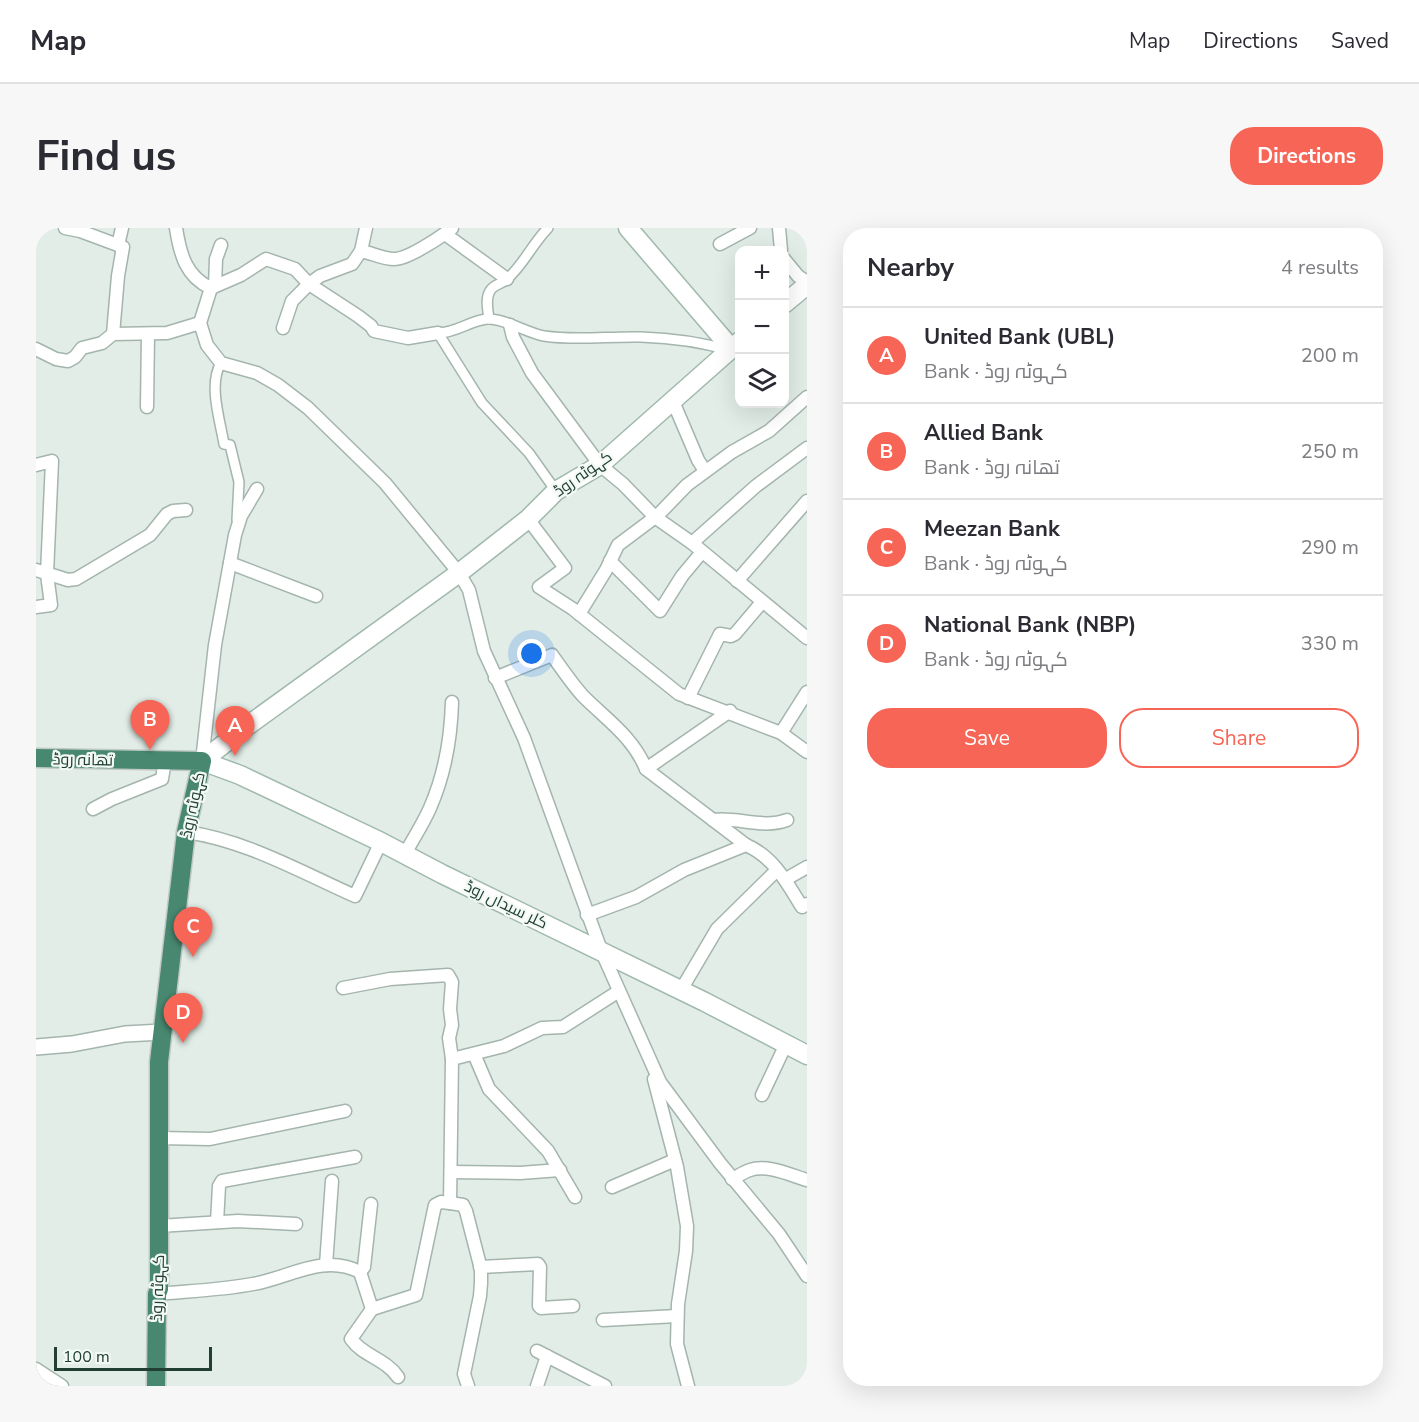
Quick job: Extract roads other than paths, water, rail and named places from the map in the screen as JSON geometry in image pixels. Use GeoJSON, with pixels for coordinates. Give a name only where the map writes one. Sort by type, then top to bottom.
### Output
{"type":"FeatureCollection","features":[{"type":"Feature","properties":{"kind":"highway","name":"تھانہ روڈ"},"geometry":{"type":"LineString","coordinates":[[36,758],[202,761]]}},
{"type":"Feature","properties":{"kind":"highway","name":"کہوٹہ روڈ"},"geometry":{"type":"LineString","coordinates":[[156,1386],[157,1294],[159,1288],[159,1062],[186,832],[202,761]]}},
{"type":"Feature","properties":{"kind":"main road"},"geometry":{"type":"LineString","coordinates":[[628,228],[733,346]]}},
{"type":"Feature","properties":{"kind":"main road"},"geometry":{"type":"LineString","coordinates":[[789,300],[807,284]]}},
{"type":"Feature","properties":{"kind":"main road","name":"کہوٹہ روڈ"},"geometry":{"type":"LineString","coordinates":[[202,761],[459,573],[528,519],[556,491],[600,465],[733,346]]}},
{"type":"Feature","properties":{"kind":"main road","name":"کلر سیداں روڈ"},"geometry":{"type":"LineString","coordinates":[[202,761],[240,775],[381,842],[807,1055]]}},
{"type":"Feature","properties":{"kind":"street"},"geometry":{"type":"LineString","coordinates":[[68,228],[123,247],[113,334]]}},
{"type":"Feature","properties":{"kind":"street"},"geometry":{"type":"LineString","coordinates":[[118,245],[122,228]]}},
{"type":"Feature","properties":{"kind":"street"},"geometry":{"type":"LineString","coordinates":[[176,228],[184,261],[190,273],[200,283],[213,287],[241,275],[266,259],[295,269],[309,284],[358,316],[374,331],[408,338],[450,333],[489,319],[544,336],[641,337],[712,346],[733,346]]}},
{"type":"Feature","properties":{"kind":"street"},"geometry":{"type":"LineString","coordinates":[[283,328],[292,301],[309,284],[320,276],[352,264],[362,251],[366,228]]}},
{"type":"Feature","properties":{"kind":"street"},"geometry":{"type":"LineString","coordinates":[[489,319],[487,302],[489,292],[493,286],[507,279],[548,228]]}},
{"type":"Feature","properties":{"kind":"street"},"geometry":{"type":"LineString","coordinates":[[720,244],[750,228]]}},
{"type":"Feature","properties":{"kind":"street"},"geometry":{"type":"LineString","coordinates":[[779,228],[781,246]]}},
{"type":"Feature","properties":{"kind":"street"},"geometry":{"type":"LineString","coordinates":[[362,251],[392,259],[401,258],[448,231],[507,279]]}},
{"type":"Feature","properties":{"kind":"street"},"geometry":{"type":"LineString","coordinates":[[221,245],[216,259],[213,287],[200,323],[207,345],[222,363],[257,373],[278,385],[308,408],[385,483],[459,573],[469,590],[481,641],[495,678],[524,738],[587,915],[660,1082],[732,1179],[779,1234],[807,1276]]}},
{"type":"Feature","properties":{"kind":"street"},"geometry":{"type":"LineString","coordinates":[[789,264],[807,284]]}},
{"type":"Feature","properties":{"kind":"street"},"geometry":{"type":"LineString","coordinates":[[36,349],[56,359],[68,361],[75,357],[82,348],[102,343],[113,334],[167,333],[200,323]]}},
{"type":"Feature","properties":{"kind":"street"},"geometry":{"type":"LineString","coordinates":[[510,325],[513,337],[532,373],[600,465],[623,484],[654,518],[692,543],[807,638]]}},
{"type":"Feature","properties":{"kind":"street"},"geometry":{"type":"LineString","coordinates":[[438,333],[482,402],[534,459],[556,491]]}},
{"type":"Feature","properties":{"kind":"street"},"geometry":{"type":"LineString","coordinates":[[147,407],[148,334]]}},
{"type":"Feature","properties":{"kind":"street"},"geometry":{"type":"LineString","coordinates":[[202,761],[214,645],[239,502],[238,482],[230,445],[224,444],[216,390],[216,371],[222,363]]}},
{"type":"Feature","properties":{"kind":"street"},"geometry":{"type":"LineString","coordinates":[[579,614],[606,570],[618,545],[654,518],[687,485],[769,430],[807,397]]}},
{"type":"Feature","properties":{"kind":"street"},"geometry":{"type":"LineString","coordinates":[[672,399],[705,471]]}},
{"type":"Feature","properties":{"kind":"street"},"geometry":{"type":"LineString","coordinates":[[692,543],[756,486],[807,448]]}},
{"type":"Feature","properties":{"kind":"street"},"geometry":{"type":"LineString","coordinates":[[36,465],[52,461],[42,572],[51,605],[36,608]]}},
{"type":"Feature","properties":{"kind":"street"},"geometry":{"type":"LineString","coordinates":[[235,535],[241,516],[257,489]]}},
{"type":"Feature","properties":{"kind":"street"},"geometry":{"type":"LineString","coordinates":[[737,581],[807,501]]}},
{"type":"Feature","properties":{"kind":"street"},"geometry":{"type":"LineString","coordinates":[[42,572],[68,580],[76,579],[150,535],[167,514],[186,510]]}},
{"type":"Feature","properties":{"kind":"street"},"geometry":{"type":"LineString","coordinates":[[528,519],[565,568],[539,587],[579,614],[668,686],[688,698],[730,711],[781,733],[807,752]]}},
{"type":"Feature","properties":{"kind":"street"},"geometry":{"type":"LineString","coordinates":[[610,561],[660,611],[682,576],[702,552]]}},
{"type":"Feature","properties":{"kind":"street"},"geometry":{"type":"LineString","coordinates":[[230,563],[316,596]]}},
{"type":"Feature","properties":{"kind":"street"},"geometry":{"type":"LineString","coordinates":[[688,698],[720,634],[731,636],[735,634],[762,602]]}},
{"type":"Feature","properties":{"kind":"street"},"geometry":{"type":"LineString","coordinates":[[495,678],[552,656],[582,694],[627,736],[646,769],[747,845],[757,850],[782,874],[805,908]]}},
{"type":"Feature","properties":{"kind":"street"},"geometry":{"type":"LineString","coordinates":[[781,733],[807,693]]}},
{"type":"Feature","properties":{"kind":"street"},"geometry":{"type":"LineString","coordinates":[[405,854],[430,808],[436,789],[451,732],[452,702]]}},
{"type":"Feature","properties":{"kind":"street"},"geometry":{"type":"LineString","coordinates":[[646,769],[730,711]]}},
{"type":"Feature","properties":{"kind":"street"},"geometry":{"type":"LineString","coordinates":[[93,809],[162,779],[165,760]]}},
{"type":"Feature","properties":{"kind":"street"},"geometry":{"type":"LineString","coordinates":[[713,820],[728,818],[769,825],[787,820]]}},
{"type":"Feature","properties":{"kind":"street"},"geometry":{"type":"LineString","coordinates":[[186,832],[231,843],[280,861],[354,896],[381,842]]}},
{"type":"Feature","properties":{"kind":"street"},"geometry":{"type":"LineString","coordinates":[[587,915],[636,897],[684,870],[747,845]]}},
{"type":"Feature","properties":{"kind":"street"},"geometry":{"type":"LineString","coordinates":[[681,990],[717,929],[782,874],[807,867]]}},
{"type":"Feature","properties":{"kind":"street"},"geometry":{"type":"LineString","coordinates":[[343,988],[390,979],[448,975],[452,982],[450,1009],[452,1025],[448,1038],[452,1059],[450,1203]]}},
{"type":"Feature","properties":{"kind":"street"},"geometry":{"type":"LineString","coordinates":[[452,1059],[504,1046],[542,1028],[563,1027],[619,991]]}},
{"type":"Feature","properties":{"kind":"street"},"geometry":{"type":"LineString","coordinates":[[36,1047],[72,1044],[125,1034],[162,1032]]}},
{"type":"Feature","properties":{"kind":"street"},"geometry":{"type":"LineString","coordinates":[[762,1095],[786,1044]]}},
{"type":"Feature","properties":{"kind":"street"},"geometry":{"type":"LineString","coordinates":[[474,1054],[489,1089],[548,1151],[575,1197]]}},
{"type":"Feature","properties":{"kind":"street"},"geometry":{"type":"LineString","coordinates":[[650,1060],[675,1160],[687,1226],[676,1344],[688,1386]]}},
{"type":"Feature","properties":{"kind":"street"},"geometry":{"type":"LineString","coordinates":[[159,1138],[210,1139],[345,1111]]}},
{"type":"Feature","properties":{"kind":"street"},"geometry":{"type":"LineString","coordinates":[[217,1222],[219,1186],[222,1181],[355,1157]]}},
{"type":"Feature","properties":{"kind":"street"},"geometry":{"type":"LineString","coordinates":[[612,1187],[675,1160]]}},
{"type":"Feature","properties":{"kind":"street"},"geometry":{"type":"LineString","coordinates":[[732,1179],[751,1169],[759,1168],[807,1180]]}},
{"type":"Feature","properties":{"kind":"street"},"geometry":{"type":"LineString","coordinates":[[451,1172],[520,1173],[560,1170]]}},
{"type":"Feature","properties":{"kind":"street"},"geometry":{"type":"LineString","coordinates":[[326,1266],[332,1181]]}},
{"type":"Feature","properties":{"kind":"street"},"geometry":{"type":"LineString","coordinates":[[398,1377],[390,1368],[360,1349],[351,1339],[372,1309],[416,1295],[435,1205],[441,1202],[450,1203],[463,1205],[466,1211],[480,1266],[480,1296],[464,1374],[468,1386]]}},
{"type":"Feature","properties":{"kind":"street"},"geometry":{"type":"LineString","coordinates":[[360,1272],[364,1267],[371,1204]]}},
{"type":"Feature","properties":{"kind":"street"},"geometry":{"type":"LineString","coordinates":[[159,1226],[238,1221],[296,1224]]}},
{"type":"Feature","properties":{"kind":"street"},"geometry":{"type":"LineString","coordinates":[[480,1266],[538,1264],[540,1267],[539,1306],[541,1308],[573,1306]]}},
{"type":"Feature","properties":{"kind":"street"},"geometry":{"type":"LineString","coordinates":[[157,1294],[256,1284],[307,1267],[340,1265],[360,1272]]}},
{"type":"Feature","properties":{"kind":"street"},"geometry":{"type":"LineString","coordinates":[[360,1272],[372,1309]]}},
{"type":"Feature","properties":{"kind":"street"},"geometry":{"type":"LineString","coordinates":[[603,1320],[677,1316]]}},
{"type":"Feature","properties":{"kind":"street"},"geometry":{"type":"LineString","coordinates":[[537,1386],[542,1353],[605,1386]]}},
{"type":"Feature","properties":{"kind":"street"},"geometry":{"type":"LineString","coordinates":[[36,1369],[62,1386]]}},
{"type":"Feature","properties":{"kind":"place","name":"Allied Bank"},"geometry":{"type":"Point","coordinates":[150,750]}},
{"type":"Feature","properties":{"kind":"place","name":"United Bank (UBL)"},"geometry":{"type":"Point","coordinates":[235,756]}},
{"type":"Feature","properties":{"kind":"place","name":"Meezan Bank"},"geometry":{"type":"Point","coordinates":[193,957]}},
{"type":"Feature","properties":{"kind":"place","name":"National Bank (NBP)"},"geometry":{"type":"Point","coordinates":[183,1043]}}]}
